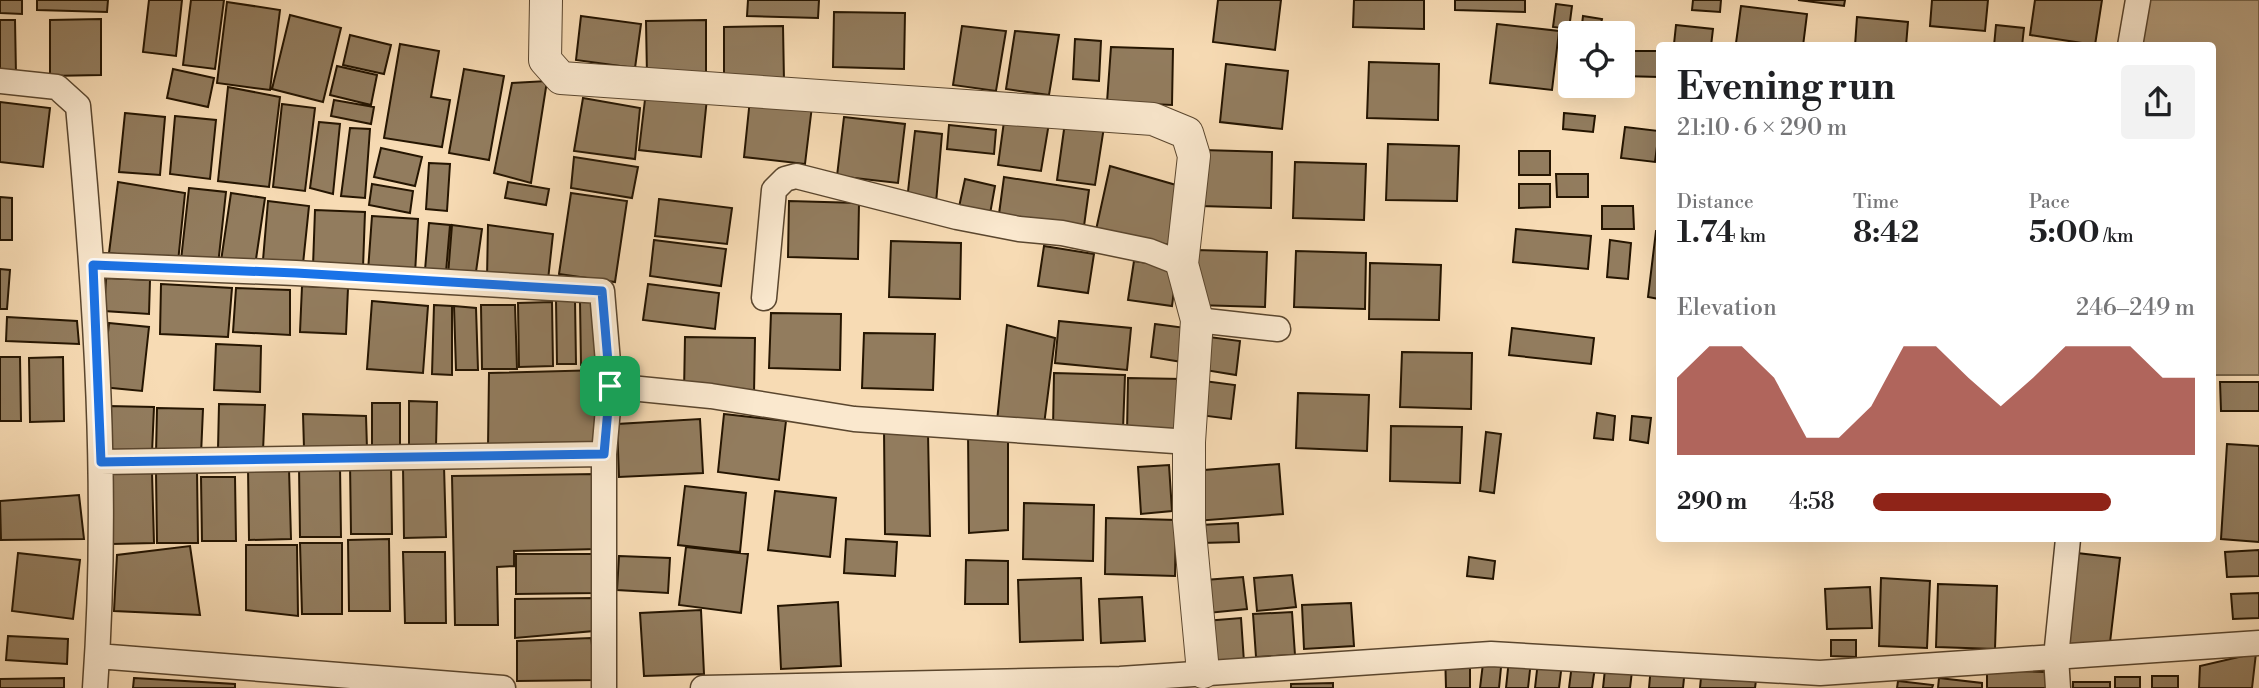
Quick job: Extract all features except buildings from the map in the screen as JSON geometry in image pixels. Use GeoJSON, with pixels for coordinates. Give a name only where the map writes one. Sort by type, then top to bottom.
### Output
{"type":"FeatureCollection","features":[{"type":"Feature","properties":{"kind":"street"},"geometry":{"type":"LineString","coordinates":[[546,0],[545,60],[561,78],[1153,119],[1187,134],[1194,156],[1182,264],[1197,320],[1189,442],[1189,521],[1201,680]]}},
{"type":"Feature","properties":{"kind":"street"},"geometry":{"type":"LineString","coordinates":[[2131,42],[2138,0]]}},
{"type":"Feature","properties":{"kind":"street"},"geometry":{"type":"LineString","coordinates":[[0,80],[57,87],[78,106],[93,265],[101,462],[95,688]]}},
{"type":"Feature","properties":{"kind":"street"},"geometry":{"type":"LineString","coordinates":[[764,298],[774,190],[785,179],[796,176],[957,217],[1019,229],[1062,233],[1149,251],[1182,264]]}},
{"type":"Feature","properties":{"kind":"street"},"geometry":{"type":"LineString","coordinates":[[93,265],[602,291],[610,386],[604,454],[604,688]]}},
{"type":"Feature","properties":{"kind":"street"},"geometry":{"type":"LineString","coordinates":[[1197,320],[1278,329]]}},
{"type":"Feature","properties":{"kind":"street"},"geometry":{"type":"LineString","coordinates":[[610,386],[711,396],[853,419],[1189,442]]}},
{"type":"Feature","properties":{"kind":"street"},"geometry":{"type":"LineString","coordinates":[[101,462],[604,454]]}},
{"type":"Feature","properties":{"kind":"street"},"geometry":{"type":"LineString","coordinates":[[2058,688],[2056,657],[2068,542]]}},
{"type":"Feature","properties":{"kind":"street"},"geometry":{"type":"LineString","coordinates":[[703,688],[1201,680],[1491,654],[1819,673],[2259,643]]}},
{"type":"Feature","properties":{"kind":"street"},"geometry":{"type":"LineString","coordinates":[[97,656],[503,688]]}},
{"type":"Feature","properties":{"kind":"shaded area"},"geometry":{"type":"Polygon","coordinates":[[[2147,0],[2259,0],[2259,375],[2216,375],[2216,42],[2141,42],[2147,0]]]}},
{"type":"Feature","properties":{"kind":"route"},"geometry":{"type":"LineString","coordinates":[[93,265],[296,273],[602,291],[610,386],[604,454],[101,462],[93,265]]}}]}
